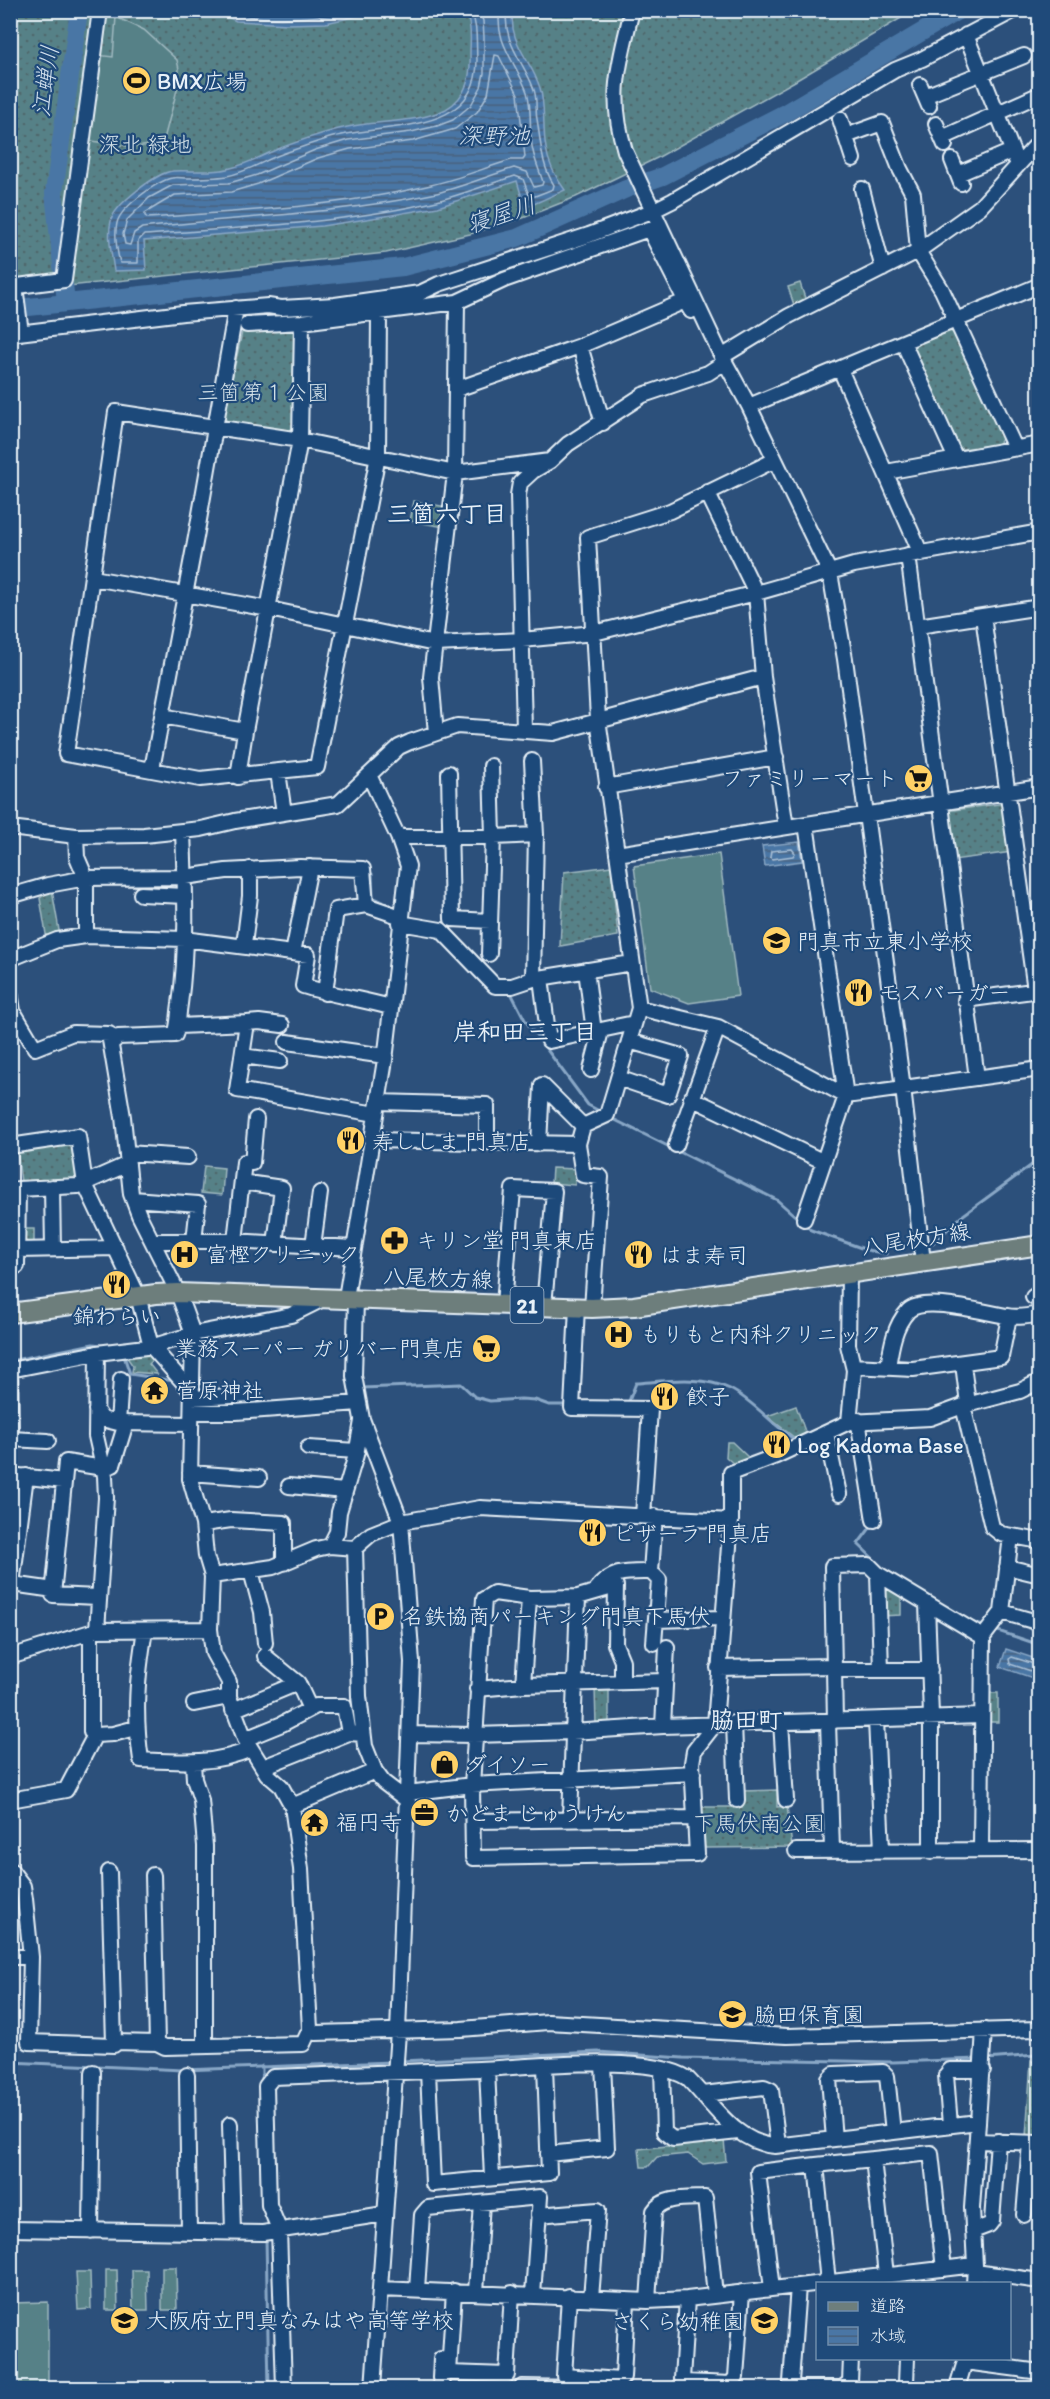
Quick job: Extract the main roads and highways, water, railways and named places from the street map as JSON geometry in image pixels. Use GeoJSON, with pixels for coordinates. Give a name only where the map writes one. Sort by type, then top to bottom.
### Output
{"type":"FeatureCollection","features":[{"type":"Feature","properties":{"kind":"main road","name":"八尾枚方線"},"geometry":{"type":"LineString","coordinates":[[10,1313],[178,1293],[504,1305],[634,1306],[1040,1245]]}},
{"type":"Feature","properties":{"kind":"water"},"geometry":{"type":"Polygon","coordinates":[[[215,11],[380,11],[326,23],[288,24],[236,21],[215,11]]]}},
{"type":"Feature","properties":{"kind":"water","name":"深野池"},"geometry":{"type":"Polygon","coordinates":[[[463,11],[513,11],[512,22],[517,42],[536,78],[542,95],[545,140],[549,159],[565,190],[525,208],[517,181],[438,207],[392,215],[322,226],[144,241],[146,270],[114,271],[110,233],[114,214],[137,190],[157,177],[173,171],[227,169],[327,132],[422,117],[435,114],[453,104],[463,92],[470,70],[470,31],[463,11]]]}},
{"type":"Feature","properties":{"kind":"water"},"geometry":{"type":"Polygon","coordinates":[[[799,842],[802,861],[765,866],[762,846],[799,842]]]}},
{"type":"Feature","properties":{"kind":"water"},"geometry":{"type":"Polygon","coordinates":[[[1006,1649],[1039,1660],[1036,1679],[1000,1667],[1006,1649]]]}},
{"type":"Feature","properties":{"kind":"waterway","name":"江蝉川"},"geometry":{"type":"LineString","coordinates":[[66,302],[54,193],[79,10]]}},
{"type":"Feature","properties":{"kind":"waterway","name":"寝屋川"},"geometry":{"type":"LineString","coordinates":[[10,309],[403,267],[517,238],[626,189],[663,176],[785,113],[959,10]]}},
{"type":"Feature","properties":{"kind":"waterway"},"geometry":{"type":"LineString","coordinates":[[367,871],[372,874],[373,897],[397,909]]}},
{"type":"Feature","properties":{"kind":"waterway"},"geometry":{"type":"LineString","coordinates":[[510,991],[525,1020],[588,1105],[603,1113]]}},
{"type":"Feature","properties":{"kind":"waterway"},"geometry":{"type":"LineString","coordinates":[[611,1118],[777,1200],[811,1230],[867,1250],[887,1254]]}},
{"type":"Feature","properties":{"kind":"waterway"},"geometry":{"type":"LineString","coordinates":[[933,1243],[962,1216],[1040,1159]]}},
{"type":"Feature","properties":{"kind":"waterway"},"geometry":{"type":"LineString","coordinates":[[10,1361],[93,1344],[108,1346]]}},
{"type":"Feature","properties":{"kind":"waterway"},"geometry":{"type":"LineString","coordinates":[[124,1356],[130,1374],[174,1381]]}},
{"type":"Feature","properties":{"kind":"waterway"},"geometry":{"type":"LineString","coordinates":[[612,1402],[629,1401],[636,1383],[684,1380],[708,1382],[739,1394],[797,1441]]}},
{"type":"Feature","properties":{"kind":"waterway"},"geometry":{"type":"LineString","coordinates":[[362,1388],[461,1384],[475,1397],[490,1401],[521,1399],[535,1400],[549,1405],[567,1405]]}},
{"type":"Feature","properties":{"kind":"waterway"},"geometry":{"type":"LineString","coordinates":[[873,1524],[858,1544],[887,1572]]}},
{"type":"Feature","properties":{"kind":"waterway"},"geometry":{"type":"LineString","coordinates":[[923,1594],[971,1622],[986,1627]]}},
{"type":"Feature","properties":{"kind":"waterway"},"geometry":{"type":"LineString","coordinates":[[995,1630],[1040,1645]]}},
{"type":"Feature","properties":{"kind":"waterway"},"geometry":{"type":"LineString","coordinates":[[401,2061],[598,2052],[683,2058],[893,2062],[979,2059]]}},
{"type":"Feature","properties":{"kind":"waterway"},"geometry":{"type":"LineString","coordinates":[[986,2059],[1036,2055],[1040,2059]]}},
{"type":"Feature","properties":{"kind":"waterway"},"geometry":{"type":"LineString","coordinates":[[10,2062],[183,2070],[392,2062]]}},
{"type":"Feature","properties":{"kind":"waterway"},"geometry":{"type":"LineString","coordinates":[[262,2066],[262,2082]]}},
{"type":"Feature","properties":{"kind":"waterway"},"geometry":{"type":"LineString","coordinates":[[266,2237],[269,2388]]}},
{"type":"Feature","properties":{"kind":"place","name":"BMX広場"},"geometry":{"type":"Point","coordinates":[136,81]}},
{"type":"Feature","properties":{"kind":"place","name":"ファミリーマート"},"geometry":{"type":"Point","coordinates":[919,778]}},
{"type":"Feature","properties":{"kind":"place","name":"門真市立東小学校"},"geometry":{"type":"Point","coordinates":[776,941]}},
{"type":"Feature","properties":{"kind":"place","name":"モスバーガー"},"geometry":{"type":"Point","coordinates":[858,992]}},
{"type":"Feature","properties":{"kind":"place","name":"寿ししま 門真店"},"geometry":{"type":"Point","coordinates":[351,1141]}},
{"type":"Feature","properties":{"kind":"place","name":"キリン堂 門真東店"},"geometry":{"type":"Point","coordinates":[395,1240]}},
{"type":"Feature","properties":{"kind":"place","name":"富樫クリニック"},"geometry":{"type":"Point","coordinates":[185,1254]}},
{"type":"Feature","properties":{"kind":"place","name":"はま寿司"},"geometry":{"type":"Point","coordinates":[639,1255]}},
{"type":"Feature","properties":{"kind":"place","name":"錦わらい"},"geometry":{"type":"Point","coordinates":[117,1284]}},
{"type":"Feature","properties":{"kind":"place","name":"もりもと内科クリニック"},"geometry":{"type":"Point","coordinates":[619,1334]}},
{"type":"Feature","properties":{"kind":"place","name":"業務スーパー ガリバー門真店"},"geometry":{"type":"Point","coordinates":[486,1348]}},
{"type":"Feature","properties":{"kind":"place","name":"菅原神社"},"geometry":{"type":"Point","coordinates":[155,1390]}},
{"type":"Feature","properties":{"kind":"place","name":"餃子"},"geometry":{"type":"Point","coordinates":[665,1396]}},
{"type":"Feature","properties":{"kind":"place","name":"Log Kadoma Base"},"geometry":{"type":"Point","coordinates":[776,1445]}},
{"type":"Feature","properties":{"kind":"place","name":"ピザーラ 門真店"},"geometry":{"type":"Point","coordinates":[592,1533]}},
{"type":"Feature","properties":{"kind":"place","name":"名鉄協商パーキング門真下馬伏"},"geometry":{"type":"Point","coordinates":[381,1616]}},
{"type":"Feature","properties":{"kind":"place","name":"ダイソー"},"geometry":{"type":"Point","coordinates":[444,1764]}},
{"type":"Feature","properties":{"kind":"place","name":"かどま じゅうけん"},"geometry":{"type":"Point","coordinates":[425,1813]}},
{"type":"Feature","properties":{"kind":"place","name":"福円寺"},"geometry":{"type":"Point","coordinates":[315,1822]}},
{"type":"Feature","properties":{"kind":"place","name":"脇田保育園"},"geometry":{"type":"Point","coordinates":[733,2014]}},
{"type":"Feature","properties":{"kind":"place","name":"大阪府立門真なみはや高等学校"},"geometry":{"type":"Point","coordinates":[125,2320]}},
{"type":"Feature","properties":{"kind":"place","name":"さくら幼稚園"},"geometry":{"type":"Point","coordinates":[765,2321]}},
{"type":"Feature","properties":{"kind":"district","name":"三箇六丁目"},"geometry":{"type":"Point","coordinates":[447,513]}},
{"type":"Feature","properties":{"kind":"district","name":"岸和田三丁目"},"geometry":{"type":"Point","coordinates":[525,1031]}},
{"type":"Feature","properties":{"kind":"district","name":"脇田町"},"geometry":{"type":"Point","coordinates":[746,1719]}},
{"type":"Feature","properties":{"kind":"park label","name":"深北 緑地"},"geometry":{"type":"Point","coordinates":[145,144]}},
{"type":"Feature","properties":{"kind":"park label","name":"三箇第１公園"},"geometry":{"type":"Point","coordinates":[263,392]}},
{"type":"Feature","properties":{"kind":"park label","name":"下馬伏南公園"},"geometry":{"type":"Point","coordinates":[759,1823]}}]}
